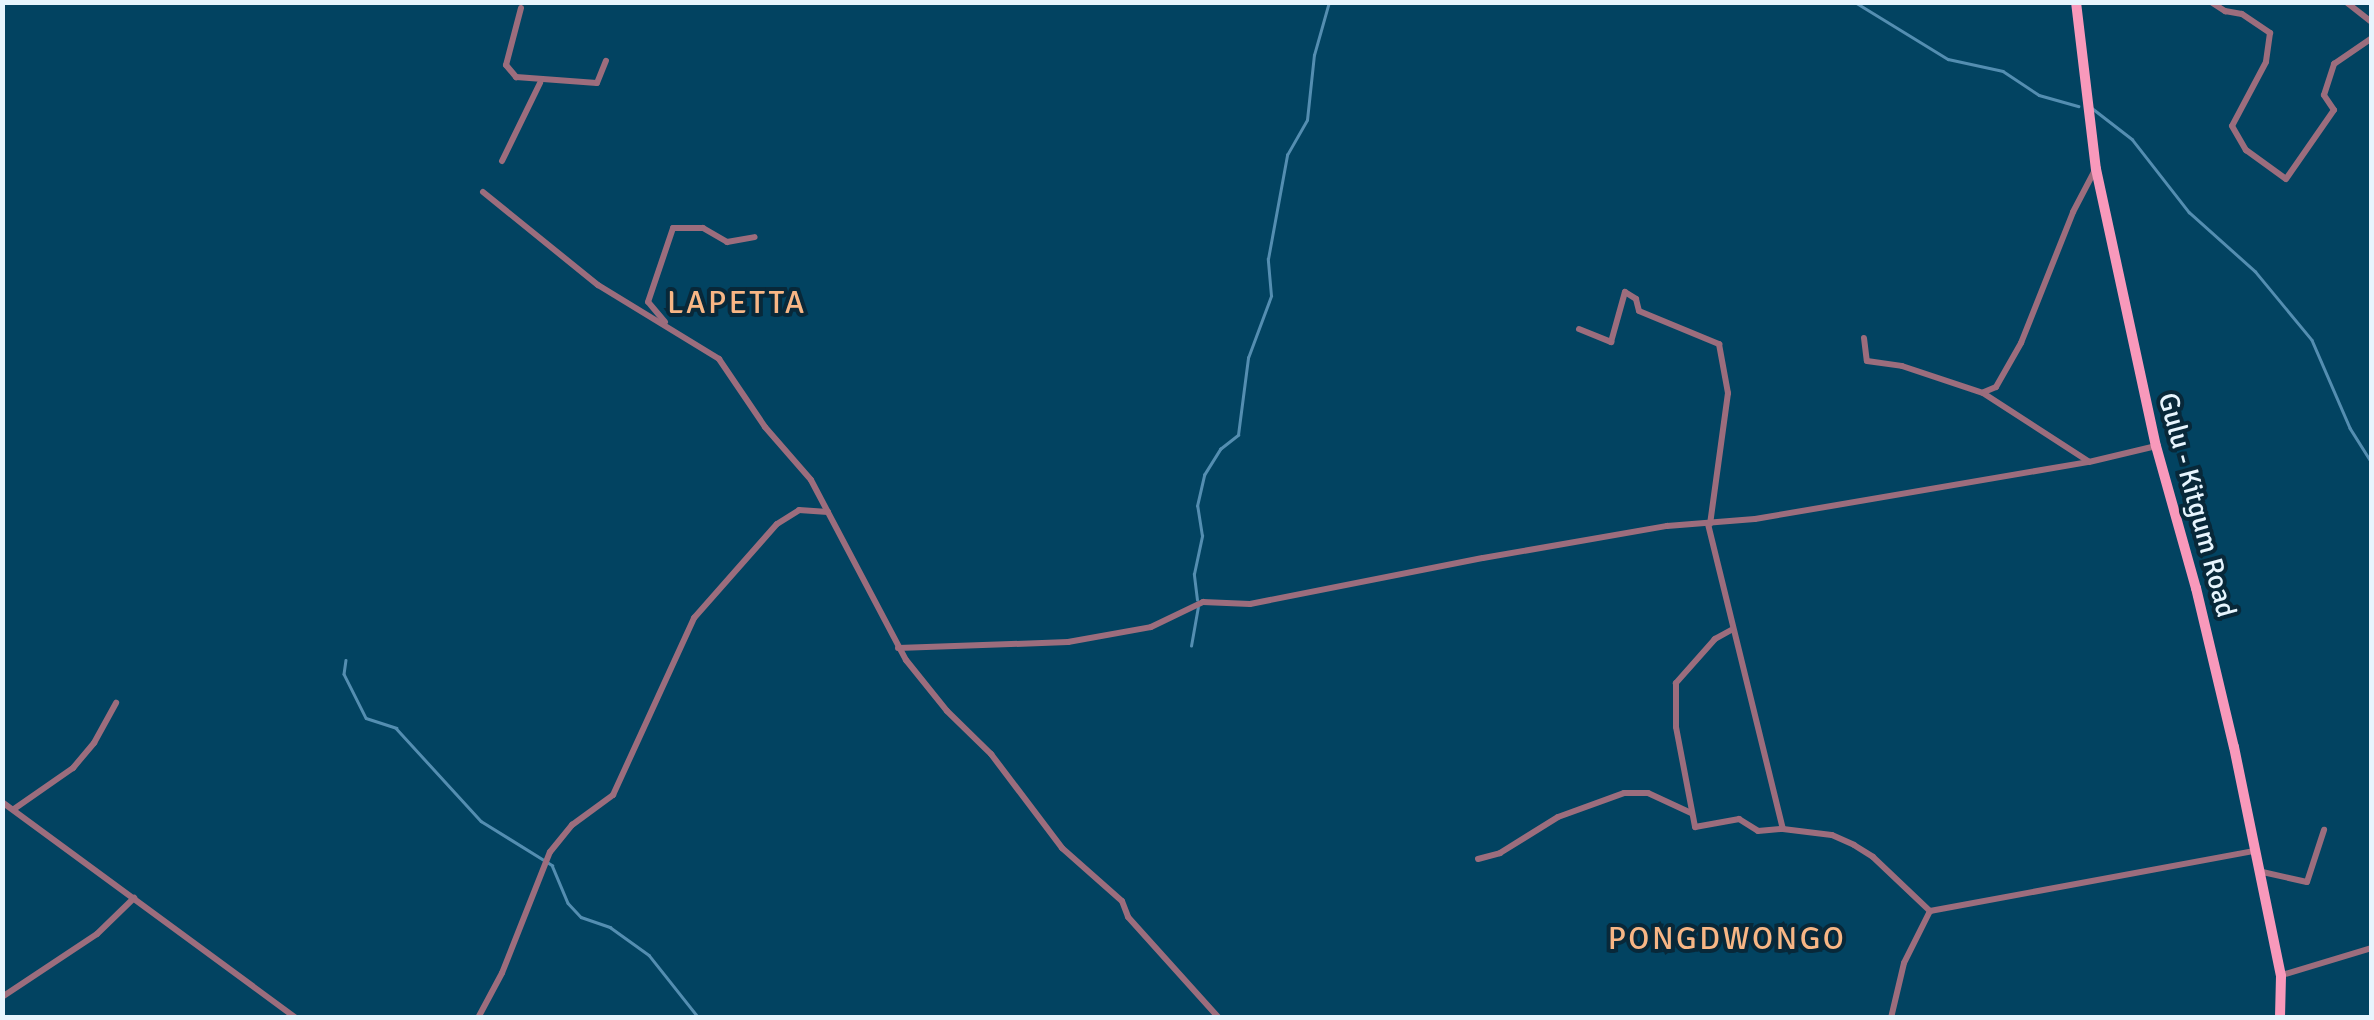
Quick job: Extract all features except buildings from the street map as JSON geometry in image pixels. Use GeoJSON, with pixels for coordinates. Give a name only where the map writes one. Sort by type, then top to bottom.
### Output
{"type":"FeatureCollection","features":[{"type":"Feature","properties":{"kind":"main road","name":"Gulu - Kitgum Road"},"geometry":{"type":"LineString","coordinates":[[2076,2],[2096,169],[2156,446],[2205,624],[2281,976],[2280,1018]]}},
{"type":"Feature","properties":{"kind":"street"},"geometry":{"type":"LineString","coordinates":[[2211,2],[2224,11],[2242,14],[2270,33],[2266,62],[2232,126],[2246,150],[2286,179],[2334,110],[2324,95],[2334,64],[2372,38]]}},
{"type":"Feature","properties":{"kind":"street"},"geometry":{"type":"LineString","coordinates":[[2346,2],[2372,22]]}},
{"type":"Feature","properties":{"kind":"street"},"geometry":{"type":"LineString","coordinates":[[521,8],[507,69],[522,80],[597,83],[606,61]]}},
{"type":"Feature","properties":{"kind":"street"},"geometry":{"type":"LineString","coordinates":[[502,161],[518,137],[519,118],[541,82]]}},
{"type":"Feature","properties":{"kind":"street"},"geometry":{"type":"LineString","coordinates":[[1982,392],[1996,387],[2021,343],[2073,212],[2096,169]]}},
{"type":"Feature","properties":{"kind":"street"},"geometry":{"type":"LineString","coordinates":[[483,192],[598,286],[718,359],[765,427],[811,480],[883,610],[898,648],[947,711],[992,754],[1062,848],[1122,902],[1128,917],[1218,1018]]}},
{"type":"Feature","properties":{"kind":"street"},"geometry":{"type":"LineString","coordinates":[[669,326],[648,302],[673,228],[703,228],[726,242],[755,237]]}},
{"type":"Feature","properties":{"kind":"street"},"geometry":{"type":"LineString","coordinates":[[1579,329],[1611,342],[1624,292],[1636,299],[1639,311],[1720,344],[1728,393],[1709,524],[1733,629],[1756,704],[1775,812],[1783,829]]}},
{"type":"Feature","properties":{"kind":"street"},"geometry":{"type":"LineString","coordinates":[[1864,338],[1868,361],[1902,366],[1982,392],[2089,462]]}},
{"type":"Feature","properties":{"kind":"street"},"geometry":{"type":"LineString","coordinates":[[898,648],[1068,642],[1151,627],[1203,602],[1250,604],[1483,558],[2089,462],[2156,446]]}},
{"type":"Feature","properties":{"kind":"street"},"geometry":{"type":"LineString","coordinates":[[478,1018],[502,972],[550,852],[572,825],[613,795],[694,618],[777,524],[799,510],[828,512]]}},
{"type":"Feature","properties":{"kind":"street"},"geometry":{"type":"LineString","coordinates":[[1733,629],[1714,639],[1676,684],[1676,720],[1695,828],[1740,819],[1758,832],[1783,829],[1832,835],[1874,857],[1930,911]]}},
{"type":"Feature","properties":{"kind":"street"},"geometry":{"type":"LineString","coordinates":[[14,809],[74,768],[94,743],[102,722],[116,703]]}},
{"type":"Feature","properties":{"kind":"street"},"geometry":{"type":"LineString","coordinates":[[1478,858],[1500,853],[1528,832],[1564,814],[1624,792],[1648,794],[1692,814]]}},
{"type":"Feature","properties":{"kind":"street"},"geometry":{"type":"LineString","coordinates":[[2,802],[296,1018]]}},
{"type":"Feature","properties":{"kind":"street"},"geometry":{"type":"LineString","coordinates":[[2257,872],[2308,882],[2324,830]]}},
{"type":"Feature","properties":{"kind":"street"},"geometry":{"type":"LineString","coordinates":[[1930,911],[2254,851]]}},
{"type":"Feature","properties":{"kind":"street"},"geometry":{"type":"LineString","coordinates":[[2,997],[97,934],[134,898]]}},
{"type":"Feature","properties":{"kind":"street"},"geometry":{"type":"LineString","coordinates":[[1891,1018],[1904,962],[1930,911]]}},
{"type":"Feature","properties":{"kind":"street"},"geometry":{"type":"LineString","coordinates":[[2281,976],[2372,948]]}},
{"type":"Feature","properties":{"kind":"waterway"},"geometry":{"type":"LineString","coordinates":[[1197,600],[1194,574],[1202,536],[1197,506],[1204,475],[1220,449],[1238,435],[1248,358],[1271,296],[1268,259],[1287,155],[1307,120],[1314,55],[1329,2]]}},
{"type":"Feature","properties":{"kind":"waterway"},"geometry":{"type":"LineString","coordinates":[[1855,2],[1948,59],[2003,71],[2039,95],[2078,106]]}},
{"type":"Feature","properties":{"kind":"waterway"},"geometry":{"type":"LineString","coordinates":[[2092,108],[2132,139],[2189,212],[2255,271],[2312,340],[2350,428],[2372,463]]}},
{"type":"Feature","properties":{"kind":"waterway"},"geometry":{"type":"LineString","coordinates":[[1191,646],[1198,608]]}},
{"type":"Feature","properties":{"kind":"waterway"},"geometry":{"type":"LineString","coordinates":[[346,660],[344,674],[366,718],[396,728],[481,821],[552,865],[568,903],[581,917],[610,927],[649,955],[699,1018]]}},
{"type":"Feature","properties":{"kind":"district","name":"LAPETTA"},"geometry":{"type":"Point","coordinates":[737,303]}},
{"type":"Feature","properties":{"kind":"district","name":"PONGDWONGO"},"geometry":{"type":"Point","coordinates":[1727,939]}}]}
